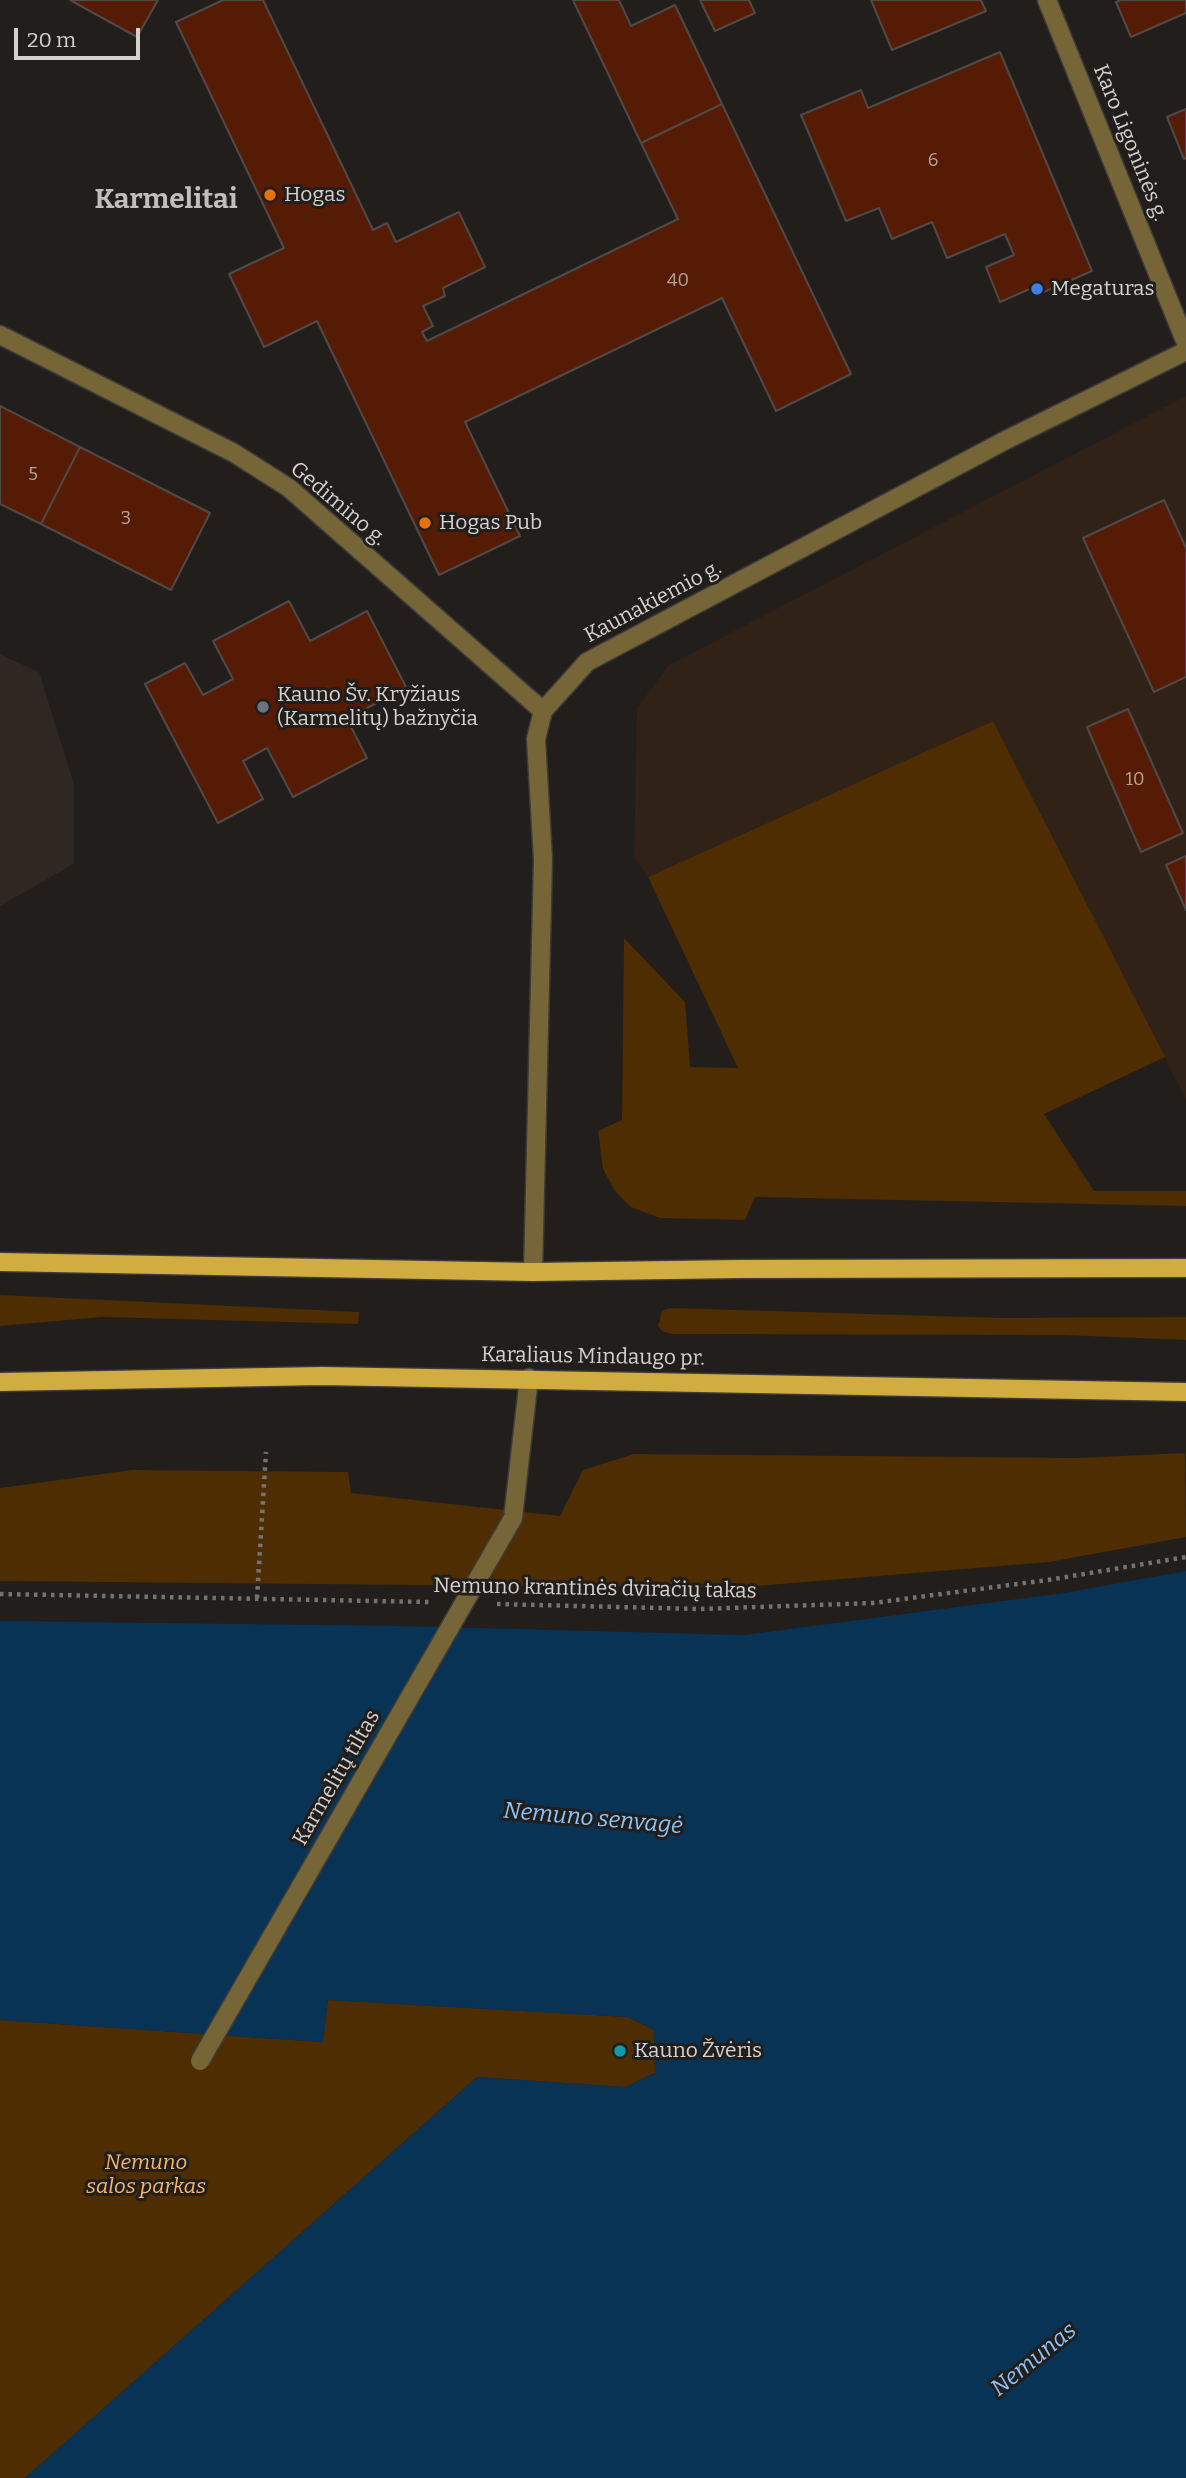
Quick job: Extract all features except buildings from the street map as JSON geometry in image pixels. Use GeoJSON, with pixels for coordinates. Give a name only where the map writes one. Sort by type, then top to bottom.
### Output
{"type":"FeatureCollection","features":[{"type":"Feature","properties":{"kind":"main road"},"geometry":{"type":"LineString","coordinates":[[0,1262],[533,1272],[1186,1268]]}},
{"type":"Feature","properties":{"kind":"main road","name":"Karaliaus Mindaugo pr."},"geometry":{"type":"LineString","coordinates":[[0,1382],[322,1376],[1186,1392]]}},
{"type":"Feature","properties":{"kind":"street","name":"Karo Ligoninės g."},"geometry":{"type":"LineString","coordinates":[[1047,0],[1186,343]]}},
{"type":"Feature","properties":{"kind":"street","name":"Gedimino g."},"geometry":{"type":"LineString","coordinates":[[0,335],[234,453],[289,488],[543,711]]}},
{"type":"Feature","properties":{"kind":"street","name":"Kaunakiemio g."},"geometry":{"type":"LineString","coordinates":[[543,711],[587,662],[1006,440],[1186,351]]}},
{"type":"Feature","properties":{"kind":"street"},"geometry":{"type":"LineString","coordinates":[[533,1272],[544,860],[536,738],[543,711]]}},
{"type":"Feature","properties":{"kind":"street","name":"Karmelitų tiltas"},"geometry":{"type":"LineString","coordinates":[[200,2061],[513,1518],[529,1378]]}},
{"type":"Feature","properties":{"kind":"path"},"geometry":{"type":"LineString","coordinates":[[257,1598],[266,1452]]}},
{"type":"Feature","properties":{"kind":"path","name":"Nemuno krantinės dviračių takas"},"geometry":{"type":"LineString","coordinates":[[492,1604],[700,1609],[873,1603],[1048,1580],[1186,1557]]}},
{"type":"Feature","properties":{"kind":"path","name":"Nemuno krantinės dviračių takas"},"geometry":{"type":"LineString","coordinates":[[0,1594],[437,1602]]}},
{"type":"Feature","properties":{"kind":"shaded area"},"geometry":{"type":"Polygon","coordinates":[[[1186,396],[1186,1100],[993,721],[648,877],[634,857],[637,708],[669,665],[1186,396]]]}},
{"type":"Feature","properties":{"kind":"shaded area"},"geometry":{"type":"Polygon","coordinates":[[[0,654],[39,672],[74,784],[74,864],[0,906],[0,654]]]}},
{"type":"Feature","properties":{"kind":"green space"},"geometry":{"type":"Polygon","coordinates":[[[993,721],[1165,1057],[1044,1114],[1094,1191],[1186,1191],[1186,1206],[755,1197],[745,1220],[660,1218],[631,1207],[615,1191],[603,1169],[598,1131],[622,1120],[624,938],[685,1002],[690,1067],[738,1068],[648,877],[993,721]]]}},
{"type":"Feature","properties":{"kind":"green space"},"geometry":{"type":"Polygon","coordinates":[[[0,1295],[359,1312],[358,1324],[102,1317],[0,1326],[0,1295]]]}},
{"type":"Feature","properties":{"kind":"green space"},"geometry":{"type":"Polygon","coordinates":[[[670,1308],[1002,1318],[1186,1317],[1186,1340],[1064,1335],[672,1334],[662,1331],[658,1326],[662,1311],[670,1308]]]}},
{"type":"Feature","properties":{"kind":"green space"},"geometry":{"type":"Polygon","coordinates":[[[1185,1453],[1186,1537],[1049,1562],[732,1588],[0,1581],[0,1488],[132,1470],[348,1472],[351,1493],[560,1516],[583,1470],[634,1454],[1078,1458],[1185,1453]]]}},
{"type":"Feature","properties":{"kind":"green space","name":"Nemuno salos parkas"},"geometry":{"type":"Polygon","coordinates":[[[328,2000],[628,2017],[654,2030],[655,2073],[625,2087],[477,2077],[25,2478],[0,2478],[0,2020],[322,2042],[328,2000]]]}},
{"type":"Feature","properties":{"kind":"water"},"geometry":{"type":"Polygon","coordinates":[[[1186,1571],[1186,2478],[25,2478],[477,2077],[625,2087],[655,2073],[654,2030],[628,2017],[328,2000],[323,2042],[0,2020],[0,1621],[404,1626],[744,1635],[1064,1593],[1186,1571]]]}},
{"type":"Feature","properties":{"kind":"place","name":"Hogas"},"geometry":{"type":"Point","coordinates":[270,195]}},
{"type":"Feature","properties":{"kind":"place","name":"Megaturas"},"geometry":{"type":"Point","coordinates":[1037,289]}},
{"type":"Feature","properties":{"kind":"place","name":"Hogas Pub"},"geometry":{"type":"Point","coordinates":[425,523]}},
{"type":"Feature","properties":{"kind":"place","name":"Kauno Šv. Kryžiaus (Karmelitų) bažnyčia"},"geometry":{"type":"Point","coordinates":[263,707]}},
{"type":"Feature","properties":{"kind":"place","name":"Kauno Žvėris"},"geometry":{"type":"Point","coordinates":[620,2051]}},
{"type":"Feature","properties":{"kind":"district","name":"Karmelitai"},"geometry":{"type":"Point","coordinates":[166,200]}},
{"type":"Feature","properties":{"kind":"water label","name":"Nemuno senvagė"},"geometry":{"type":"Point","coordinates":[593,1819]}},
{"type":"Feature","properties":{"kind":"water label","name":"Nemunas"},"geometry":{"type":"Point","coordinates":[1034,2360]}}]}
